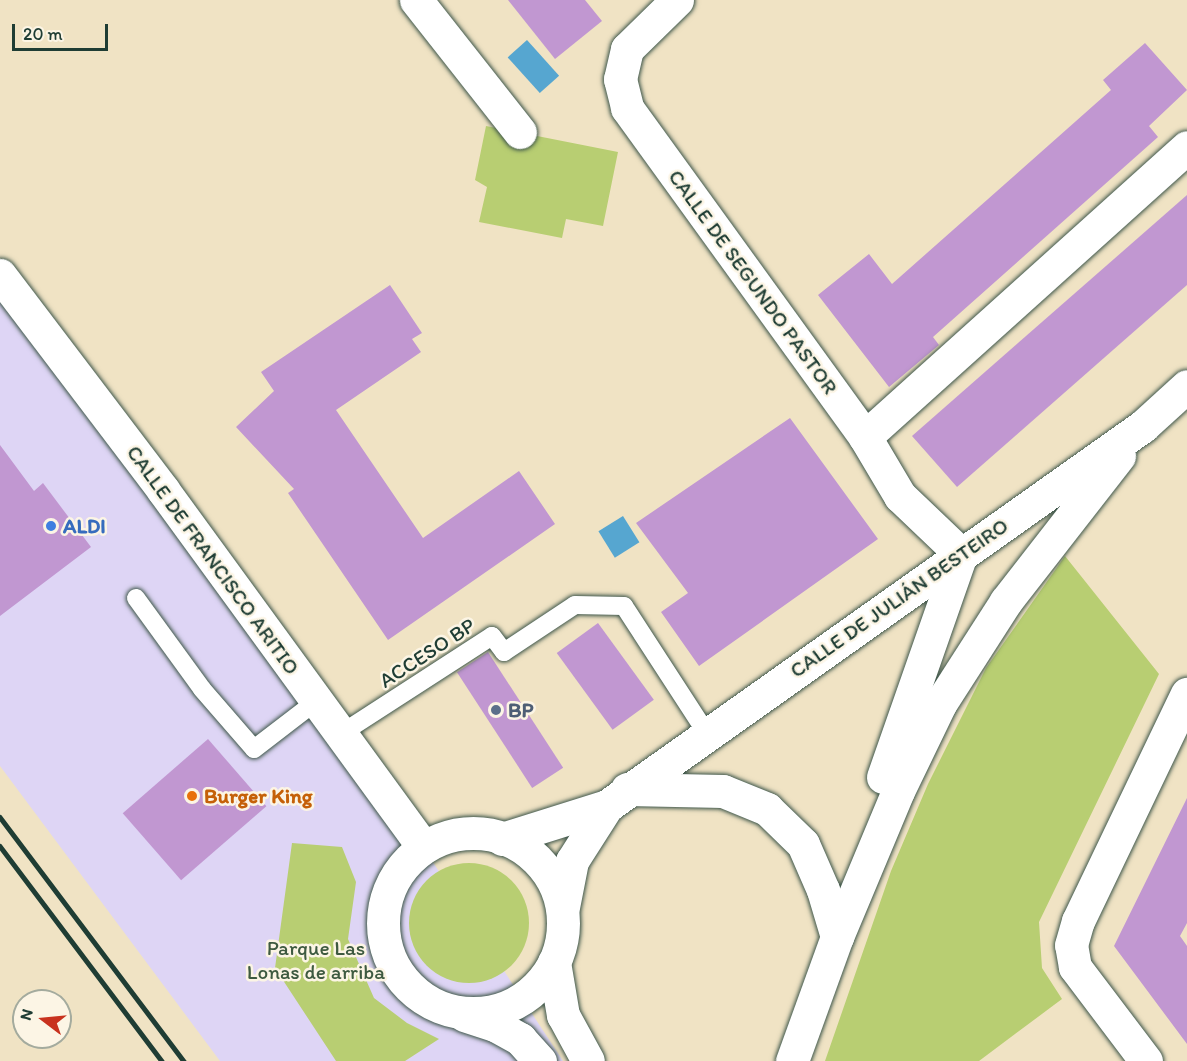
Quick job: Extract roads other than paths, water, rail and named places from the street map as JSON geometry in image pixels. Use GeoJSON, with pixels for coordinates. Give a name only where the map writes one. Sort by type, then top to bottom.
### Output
{"type":"FeatureCollection","features":[{"type":"Feature","properties":{"kind":"main road"},"geometry":{"type":"LineString","coordinates":[[416,0],[520,132]]}},
{"type":"Feature","properties":{"kind":"main road","name":"CALLE DE SEGUNDO PASTOR"},"geometry":{"type":"LineString","coordinates":[[656,7],[627,49],[620,79],[627,108],[865,436],[900,496],[961,554]]}},
{"type":"Feature","properties":{"kind":"main road"},"geometry":{"type":"LineString","coordinates":[[865,436],[1187,147]]}},
{"type":"Feature","properties":{"kind":"main road","name":"CALLE DE FRANCISCO ARITIO"},"geometry":{"type":"LineString","coordinates":[[0,275],[163,490],[339,735],[423,847]]}},
{"type":"Feature","properties":{"kind":"main road","name":"CALLE DE JULIÁN BESTEIRO"},"geometry":{"type":"LineString","coordinates":[[502,838],[617,798],[1143,426],[1187,386]]}},
{"type":"Feature","properties":{"kind":"main road"},"geometry":{"type":"LineString","coordinates":[[792,1061],[837,937],[898,791],[958,675],[1026,573],[1143,426]]}},
{"type":"Feature","properties":{"kind":"main road"},"geometry":{"type":"LineString","coordinates":[[837,937],[851,866],[961,554]]}},
{"type":"Feature","properties":{"kind":"main road"},"geometry":{"type":"LineString","coordinates":[[1146,1061],[1075,967],[1071,945],[1078,921],[1187,694]]}},
{"type":"Feature","properties":{"kind":"main road"},"geometry":{"type":"LineString","coordinates":[[617,798],[723,791],[767,809],[803,844],[824,890],[837,937]]}},
{"type":"Feature","properties":{"kind":"main road","name":"CALLE DE JULIÁN BESTEIRO"},"geometry":{"type":"LineString","coordinates":[[563,907],[572,861],[617,798]]}},
{"type":"Feature","properties":{"kind":"main road"},"geometry":{"type":"LineString","coordinates":[[454,1011],[484,1013],[512,1004],[537,987],[554,962],[561,937],[563,907],[553,881],[538,858],[502,838],[484,833],[452,834],[423,847],[398,872],[384,904],[383,940],[397,973],[421,998],[454,1011],[495,1024],[520,1039],[540,1061]]}},
{"type":"Feature","properties":{"kind":"main road"},"geometry":{"type":"LineString","coordinates":[[554,962],[564,1015],[588,1061]]}},
{"type":"Feature","properties":{"kind":"lane"},"geometry":{"type":"LineString","coordinates":[[136,598],[202,689],[254,749],[315,702]]}},
{"type":"Feature","properties":{"kind":"lane","name":"ACCESO BP"},"geometry":{"type":"LineString","coordinates":[[339,735],[492,636],[504,652],[575,605],[624,606],[706,734]]}},
{"type":"Feature","properties":{"kind":"water"},"geometry":{"type":"Polygon","coordinates":[[[527,40],[559,76],[540,93],[508,57],[527,40]]]}},
{"type":"Feature","properties":{"kind":"water"},"geometry":{"type":"Polygon","coordinates":[[[623,516],[639,542],[615,558],[598,531],[623,516]]]}},
{"type":"Feature","properties":{"kind":"railway"},"geometry":{"type":"LineString","coordinates":[[0,817],[184,1061]]}},
{"type":"Feature","properties":{"kind":"railway"},"geometry":{"type":"LineString","coordinates":[[0,846],[162,1061]]}},
{"type":"Feature","properties":{"kind":"place","name":"ALDI"},"geometry":{"type":"Point","coordinates":[51,526]}},
{"type":"Feature","properties":{"kind":"place","name":"BP"},"geometry":{"type":"Point","coordinates":[496,710]}},
{"type":"Feature","properties":{"kind":"place","name":"Burger King"},"geometry":{"type":"Point","coordinates":[192,796]}},
{"type":"Feature","properties":{"kind":"park label","name":"Parque Las Lonas de arriba"},"geometry":{"type":"Point","coordinates":[316,960]}}]}
